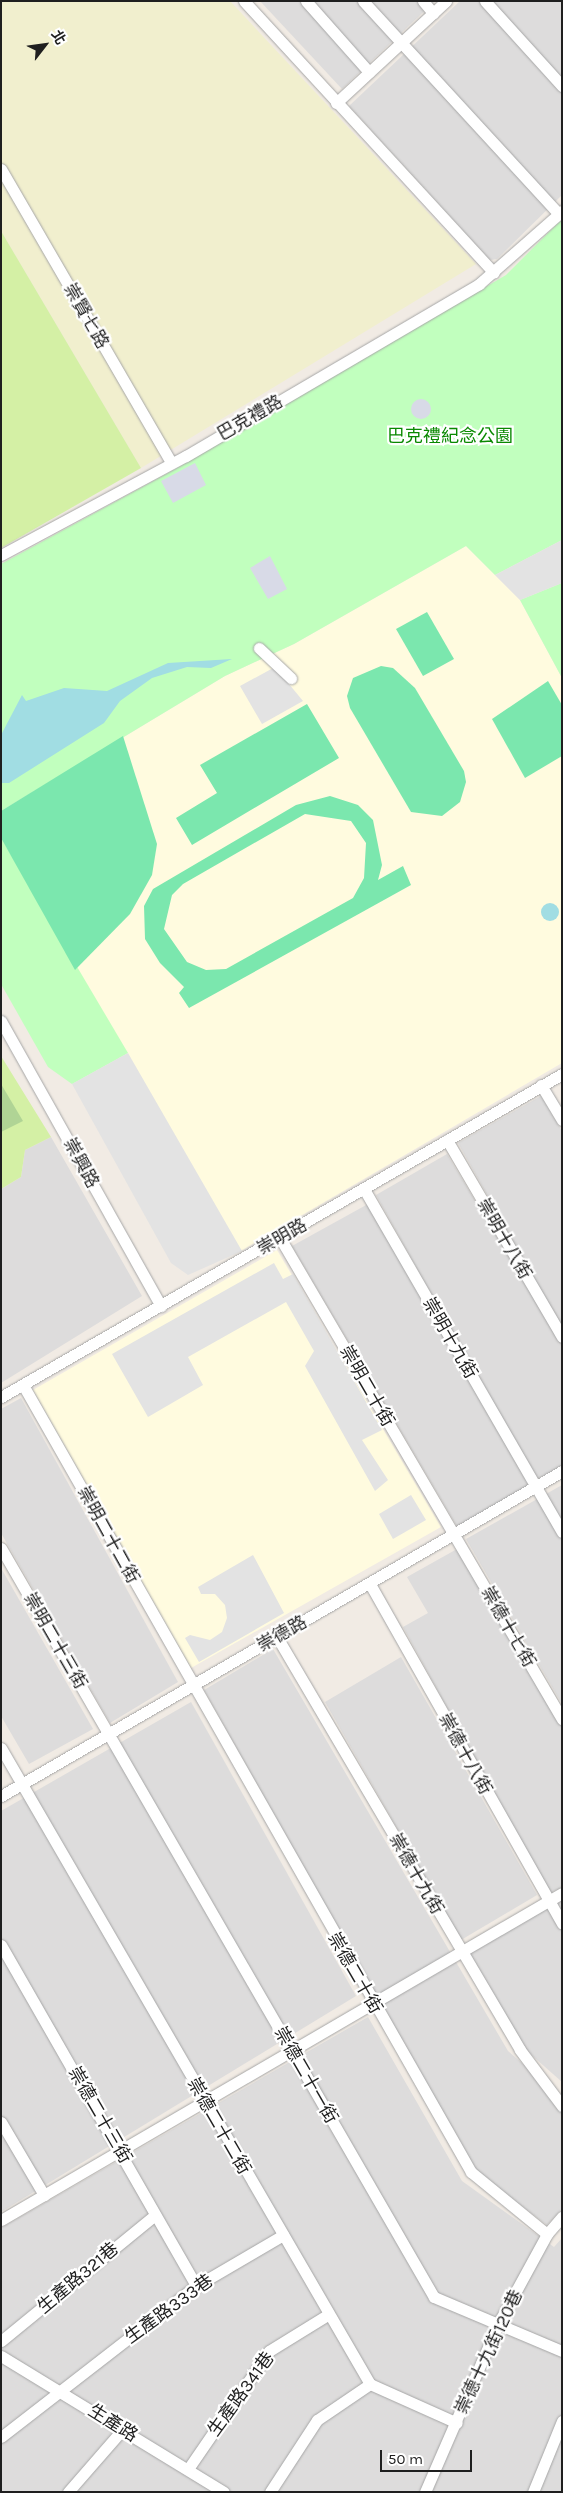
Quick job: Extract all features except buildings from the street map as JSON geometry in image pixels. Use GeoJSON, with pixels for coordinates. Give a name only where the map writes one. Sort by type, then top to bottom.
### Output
{"type":"FeatureCollection","features":[{"type":"Feature","properties":{"kind":"street"},"geometry":{"type":"LineString","coordinates":[[244,1],[494,273]]}},
{"type":"Feature","properties":{"kind":"street"},"geometry":{"type":"LineString","coordinates":[[306,1],[369,72]]}},
{"type":"Feature","properties":{"kind":"street"},"geometry":{"type":"LineString","coordinates":[[362,1],[560,212]]}},
{"type":"Feature","properties":{"kind":"street"},"geometry":{"type":"LineString","coordinates":[[423,1],[433,13]]}},
{"type":"Feature","properties":{"kind":"street"},"geometry":{"type":"LineString","coordinates":[[336,103],[446,1]]}},
{"type":"Feature","properties":{"kind":"street"},"geometry":{"type":"LineString","coordinates":[[485,1],[562,86]]}},
{"type":"Feature","properties":{"kind":"street","name":"崇賢七路"},"geometry":{"type":"LineString","coordinates":[[1,169],[171,462]]}},
{"type":"Feature","properties":{"kind":"street","name":"巴克禮路"},"geometry":{"type":"LineString","coordinates":[[1,555],[171,462],[494,273],[560,212]]}},
{"type":"Feature","properties":{"kind":"street"},"geometry":{"type":"LineString","coordinates":[[259,648],[291,678]]}},
{"type":"Feature","properties":{"kind":"street","name":"崇興路"},"geometry":{"type":"LineString","coordinates":[[1,1021],[161,1306]]}},
{"type":"Feature","properties":{"kind":"street","name":"崇明路"},"geometry":{"type":"LineString","coordinates":[[1,1397],[562,1074]]}},
{"type":"Feature","properties":{"kind":"street"},"geometry":{"type":"LineString","coordinates":[[542,1085],[562,1120]]}},
{"type":"Feature","properties":{"kind":"street","name":"崇明十八街"},"geometry":{"type":"LineString","coordinates":[[447,1140],[562,1337]]}},
{"type":"Feature","properties":{"kind":"street","name":"崇明十九街"},"geometry":{"type":"LineString","coordinates":[[364,1189],[562,1532]]}},
{"type":"Feature","properties":{"kind":"street","name":"崇明二十街"},"geometry":{"type":"LineString","coordinates":[[280,1238],[454,1534]]}},
{"type":"Feature","properties":{"kind":"street","name":"崇明二十二街"},"geometry":{"type":"LineString","coordinates":[[23,1384],[193,1686]]}},
{"type":"Feature","properties":{"kind":"street","name":"崇德路"},"geometry":{"type":"LineString","coordinates":[[1,1796],[370,1584],[562,1471]]}},
{"type":"Feature","properties":{"kind":"street","name":"崇德十七街"},"geometry":{"type":"LineString","coordinates":[[454,1534],[562,1719]]}},
{"type":"Feature","properties":{"kind":"street","name":"崇明二十三街"},"geometry":{"type":"LineString","coordinates":[[1,1548],[109,1734]]}},
{"type":"Feature","properties":{"kind":"street","name":"崇德十八街"},"geometry":{"type":"LineString","coordinates":[[370,1584],[562,1923]]}},
{"type":"Feature","properties":{"kind":"street","name":"崇德十九街"},"geometry":{"type":"LineString","coordinates":[[277,1637],[520,2050],[562,2106]]}},
{"type":"Feature","properties":{"kind":"street","name":"崇德二十街"},"geometry":{"type":"LineString","coordinates":[[193,1686],[372,2002],[471,2172],[547,2234]]}},
{"type":"Feature","properties":{"kind":"street","name":"崇德二十一街"},"geometry":{"type":"LineString","coordinates":[[109,1734],[434,2297],[562,2351]]}},
{"type":"Feature","properties":{"kind":"street","name":"崇德二十二街"},"geometry":{"type":"LineString","coordinates":[[1,1748],[370,2384]]}},
{"type":"Feature","properties":{"kind":"street"},"geometry":{"type":"LineString","coordinates":[[1,2220],[372,2002],[562,1893]]}},
{"type":"Feature","properties":{"kind":"street","name":"崇德二十三街"},"geometry":{"type":"LineString","coordinates":[[1,1945],[121,2151],[196,2286]]}},
{"type":"Feature","properties":{"kind":"street"},"geometry":{"type":"LineString","coordinates":[[1,2122],[44,2195]]}},
{"type":"Feature","properties":{"kind":"street","name":"生產路321巷"},"geometry":{"type":"LineString","coordinates":[[1,2342],[155,2215]]}},
{"type":"Feature","properties":{"kind":"street","name":"崇德十九街120巷"},"geometry":{"type":"LineString","coordinates":[[425,2492],[457,2423],[498,2324],[547,2234],[562,2217]]}},
{"type":"Feature","properties":{"kind":"street","name":"生產路333巷"},"geometry":{"type":"LineString","coordinates":[[1,2437],[196,2286],[283,2235]]}},
{"type":"Feature","properties":{"kind":"street","name":"生產路341巷"},"geometry":{"type":"LineString","coordinates":[[188,2469],[269,2351],[329,2314]]}},
{"type":"Feature","properties":{"kind":"street","name":"生產路"},"geometry":{"type":"LineString","coordinates":[[1,2356],[60,2390],[224,2492]]}},
{"type":"Feature","properties":{"kind":"street"},"geometry":{"type":"LineString","coordinates":[[270,2492],[317,2420],[370,2384],[457,2423]]}},
{"type":"Feature","properties":{"kind":"street"},"geometry":{"type":"LineString","coordinates":[[533,2492],[562,2421]]}},
{"type":"Feature","properties":{"kind":"street"},"geometry":{"type":"LineString","coordinates":[[68,2492],[122,2430]]}},
{"type":"Feature","properties":{"kind":"shaded area"},"geometry":{"type":"Polygon","coordinates":[[[1,1],[230,1],[476,264],[141,468],[1,231],[1,1]]]}},
{"type":"Feature","properties":{"kind":"shaded area"},"geometry":{"type":"Polygon","coordinates":[[[260,1],[435,1],[342,89],[260,1]]]}},
{"type":"Feature","properties":{"kind":"shaded area"},"geometry":{"type":"Polygon","coordinates":[[[460,1],[562,1],[562,195],[497,259],[490,260],[349,106],[460,1]]]}},
{"type":"Feature","properties":{"kind":"shaded area"},"geometry":{"type":"Polygon","coordinates":[[[421,399],[428,402],[431,409],[428,416],[421,419],[414,416],[411,409],[414,402],[421,399]]]}},
{"type":"Feature","properties":{"kind":"shaded area"},"geometry":{"type":"Polygon","coordinates":[[[195,463],[206,485],[173,503],[161,481],[195,463]]]}},
{"type":"Feature","properties":{"kind":"shaded area"},"geometry":{"type":"Polygon","coordinates":[[[562,540],[562,583],[520,600],[495,575],[562,540]]]}},
{"type":"Feature","properties":{"kind":"shaded area"},"geometry":{"type":"Polygon","coordinates":[[[466,546],[520,600],[562,678],[562,1063],[239,1252],[1,838],[1,811],[225,676],[294,644],[466,546]]]}},
{"type":"Feature","properties":{"kind":"shaded area"},"geometry":{"type":"Polygon","coordinates":[[[270,556],[287,589],[268,599],[250,568],[270,556]]]}},
{"type":"Feature","properties":{"kind":"shaded area"},"geometry":{"type":"Polygon","coordinates":[[[275,667],[303,701],[262,724],[240,686],[275,667]]]}},
{"type":"Feature","properties":{"kind":"shaded area"},"geometry":{"type":"Polygon","coordinates":[[[128,1053],[242,1251],[188,1275],[171,1263],[72,1084],[128,1053]]]}},
{"type":"Feature","properties":{"kind":"shaded area"},"geometry":{"type":"Polygon","coordinates":[[[541,1096],[562,1131],[562,1328],[458,1143],[541,1096]]]}},
{"type":"Feature","properties":{"kind":"shaded area"},"geometry":{"type":"Polygon","coordinates":[[[51,1137],[142,1296],[1,1383],[1,1189],[21,1177],[25,1150],[51,1137]]]}},
{"type":"Feature","properties":{"kind":"shaded area"},"geometry":{"type":"Polygon","coordinates":[[[447,1154],[562,1345],[562,1466],[535,1480],[376,1195],[447,1154]]]}},
{"type":"Feature","properties":{"kind":"shaded area"},"geometry":{"type":"Polygon","coordinates":[[[368,1204],[532,1486],[458,1528],[292,1246],[368,1204]]]}},
{"type":"Feature","properties":{"kind":"shaded area"},"geometry":{"type":"Polygon","coordinates":[[[277,1250],[441,1527],[191,1668],[33,1390],[277,1250]]]}},
{"type":"Feature","properties":{"kind":"shaded area"},"geometry":{"type":"Polygon","coordinates":[[[274,1263],[283,1279],[293,1274],[382,1430],[362,1440],[388,1480],[375,1491],[305,1366],[314,1351],[286,1302],[188,1357],[203,1385],[148,1417],[112,1354],[274,1263]]]}},
{"type":"Feature","properties":{"kind":"shaded area"},"geometry":{"type":"Polygon","coordinates":[[[21,1398],[178,1682],[110,1723],[1,1533],[1,1409],[21,1398]]]}},
{"type":"Feature","properties":{"kind":"shaded area"},"geometry":{"type":"Polygon","coordinates":[[[562,1485],[562,1704],[466,1539],[562,1485]]]}},
{"type":"Feature","properties":{"kind":"shaded area"},"geometry":{"type":"Polygon","coordinates":[[[411,1495],[426,1520],[393,1539],[379,1514],[411,1495]]]}},
{"type":"Feature","properties":{"kind":"shaded area"},"geometry":{"type":"Polygon","coordinates":[[[457,1549],[562,1728],[562,1887],[549,1894],[403,1627],[428,1613],[407,1577],[457,1549]]]}},
{"type":"Feature","properties":{"kind":"shaded area"},"geometry":{"type":"Polygon","coordinates":[[[253,1555],[284,1613],[199,1662],[185,1638],[190,1635],[210,1640],[222,1632],[227,1618],[225,1605],[215,1594],[201,1594],[198,1587],[253,1555]]]}},
{"type":"Feature","properties":{"kind":"shaded area"},"geometry":{"type":"Polygon","coordinates":[[[1,1568],[93,1729],[29,1764],[1,1716],[1,1568]]]}},
{"type":"Feature","properties":{"kind":"shaded area"},"geometry":{"type":"Polygon","coordinates":[[[273,1649],[508,2051],[562,2098],[562,2209],[547,2225],[475,2171],[204,1690],[273,1649]]]}},
{"type":"Feature","properties":{"kind":"shaded area"},"geometry":{"type":"Polygon","coordinates":[[[401,1657],[537,1895],[461,1940],[325,1702],[401,1657]]]}},
{"type":"Feature","properties":{"kind":"shaded area"},"geometry":{"type":"Polygon","coordinates":[[[191,1702],[356,1996],[1,2212],[1,1811],[191,1702]]]}},
{"type":"Feature","properties":{"kind":"shaded area"},"geometry":{"type":"Polygon","coordinates":[[[562,1896],[562,2082],[518,2043],[466,1956],[562,1896]]]}},
{"type":"Feature","properties":{"kind":"shaded area"},"geometry":{"type":"Polygon","coordinates":[[[368,2017],[462,2181],[554,2247],[562,2238],[562,2492],[1,2492],[1,2228],[368,2017]]]}},
{"type":"Feature","properties":{"kind":"green space","name":"巴克禮紀念公園"},"geometry":{"type":"Polygon","coordinates":[[[562,219],[562,540],[495,575],[466,546],[294,644],[225,676],[1,811],[1,564],[179,467],[506,275],[562,219]]]}},
{"type":"Feature","properties":{"kind":"green space"},"geometry":{"type":"Polygon","coordinates":[[[1,231],[141,468],[1,548],[1,231]]]}},
{"type":"Feature","properties":{"kind":"green space"},"geometry":{"type":"Polygon","coordinates":[[[562,583],[562,678],[520,600],[562,583]]]}},
{"type":"Feature","properties":{"kind":"green space"},"geometry":{"type":"Polygon","coordinates":[[[427,612],[454,659],[423,676],[396,629],[427,612]]]}},
{"type":"Feature","properties":{"kind":"green space"},"geometry":{"type":"Polygon","coordinates":[[[381,666],[393,668],[415,688],[464,771],[466,782],[460,802],[442,816],[411,812],[350,708],[347,696],[353,678],[381,666]]]}},
{"type":"Feature","properties":{"kind":"green space"},"geometry":{"type":"Polygon","coordinates":[[[548,681],[562,705],[562,756],[525,778],[492,719],[548,681]]]}},
{"type":"Feature","properties":{"kind":"green space"},"geometry":{"type":"Polygon","coordinates":[[[307,704],[339,758],[192,845],[176,818],[217,793],[200,765],[307,704]]]}},
{"type":"Feature","properties":{"kind":"green space"},"geometry":{"type":"Polygon","coordinates":[[[123,736],[157,844],[152,875],[130,914],[75,970],[1,838],[1,811],[123,736]]]}},
{"type":"Feature","properties":{"kind":"green space"},"geometry":{"type":"Polygon","coordinates":[[[330,796],[358,805],[373,820],[382,865],[378,880],[403,866],[411,885],[189,1008],[179,993],[184,987],[160,963],[145,939],[144,906],[153,889],[296,805],[330,796]],[[305,814],[183,884],[172,895],[164,929],[187,962],[206,970],[226,969],[353,898],[364,878],[366,843],[351,821],[305,814]]]}},
{"type":"Feature","properties":{"kind":"green space"},"geometry":{"type":"Polygon","coordinates":[[[1,838],[128,1053],[72,1084],[48,1067],[1,984],[1,838]]]}},
{"type":"Feature","properties":{"kind":"green space"},"geometry":{"type":"Polygon","coordinates":[[[1,1056],[51,1137],[25,1150],[21,1177],[1,1189],[1,1056]]]}},
{"type":"Feature","properties":{"kind":"green space"},"geometry":{"type":"Polygon","coordinates":[[[1,1084],[23,1121],[1,1132],[1,1084]]]}},
{"type":"Feature","properties":{"kind":"water"},"geometry":{"type":"Polygon","coordinates":[[[232,659],[211,668],[187,667],[152,678],[120,701],[104,723],[9,783],[1,783],[1,735],[22,695],[26,701],[64,688],[107,691],[168,663],[232,659]]]}},
{"type":"Feature","properties":{"kind":"water"},"geometry":{"type":"Polygon","coordinates":[[[546,903],[554,903],[559,908],[557,919],[546,921],[541,916],[541,908],[546,903]]]}}]}
